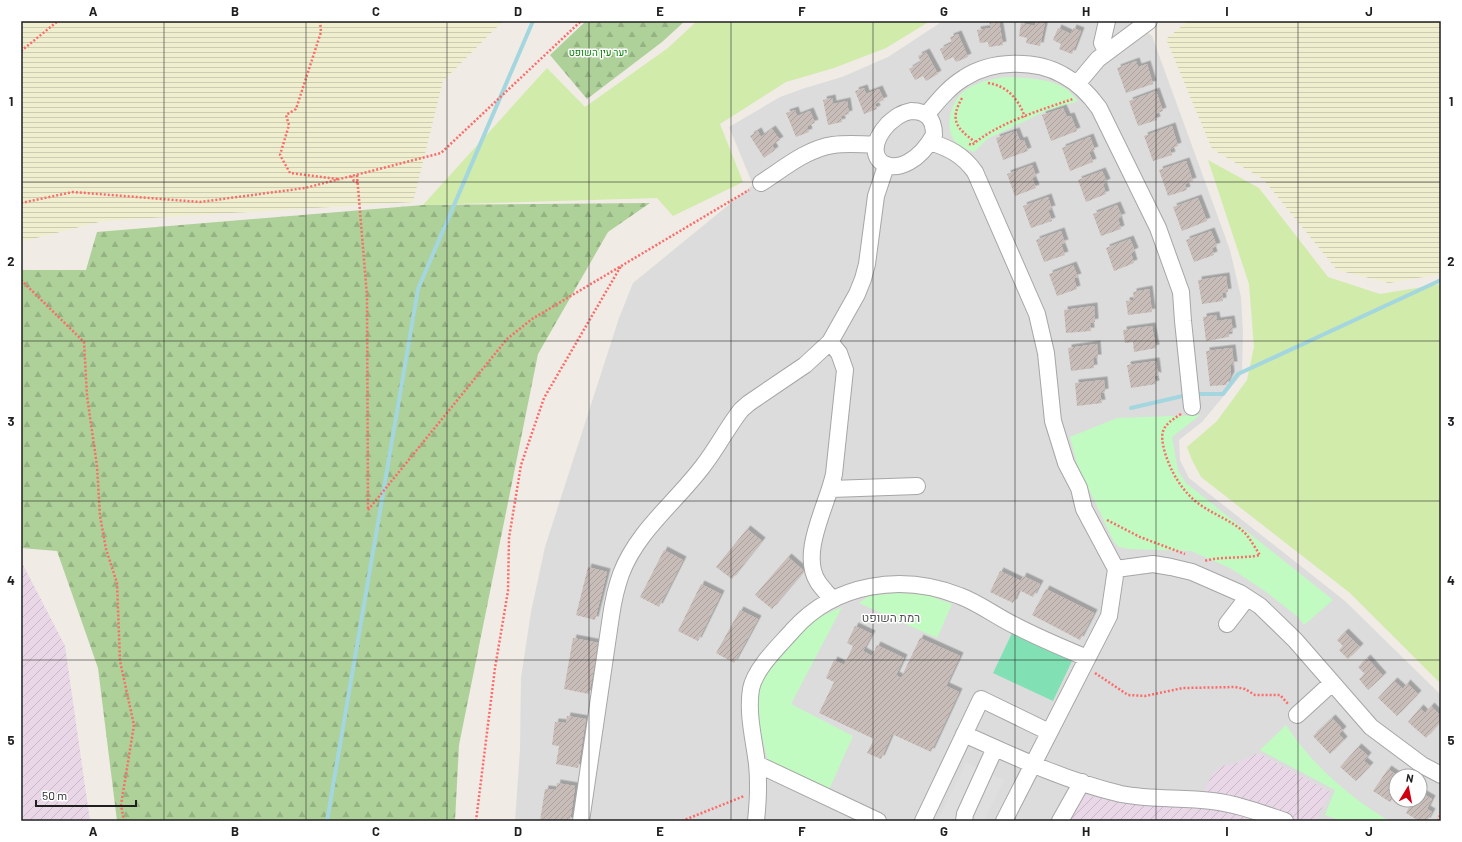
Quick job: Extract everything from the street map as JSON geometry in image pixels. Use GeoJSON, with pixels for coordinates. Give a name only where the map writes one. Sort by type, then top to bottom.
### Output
{"type":"FeatureCollection","features":[{"type":"Feature","properties":{"kind":"street"},"geometry":{"type":"LineString","coordinates":[[1107,21],[1102,43],[1107,52]]}},
{"type":"Feature","properties":{"kind":"street"},"geometry":{"type":"LineString","coordinates":[[1077,84],[1090,67],[1107,52],[1149,21]]}},
{"type":"Feature","properties":{"kind":"street"},"geometry":{"type":"LineString","coordinates":[[927,114],[948,90],[964,77],[981,69],[998,65],[1029,65],[1046,68],[1062,74],[1077,84],[1089,95],[1099,108],[1158,228],[1182,292],[1182,321],[1192,407]]}},
{"type":"Feature","properties":{"kind":"street"},"geometry":{"type":"LineString","coordinates":[[911,111],[920,111],[927,114],[934,128],[934,135],[930,142],[923,151],[904,165],[898,167],[886,166],[878,159],[876,145],[883,130],[896,117],[911,111]]}},
{"type":"Feature","properties":{"kind":"street"},"geometry":{"type":"LineString","coordinates":[[930,142],[948,148],[958,154],[968,162],[975,172],[1031,299],[1037,314],[1046,353],[1053,421],[1066,463],[1079,488],[1084,509],[1116,569],[1109,616],[1004,821]]}},
{"type":"Feature","properties":{"kind":"street"},"geometry":{"type":"LineString","coordinates":[[761,183],[808,153],[822,147],[851,144],[876,145]]}},
{"type":"Feature","properties":{"kind":"street"},"geometry":{"type":"LineString","coordinates":[[581,821],[610,616],[616,590],[628,558],[642,536],[658,516],[704,464],[741,410],[810,361],[830,342],[857,294],[863,279],[867,264],[876,196],[886,166]]}},
{"type":"Feature","properties":{"kind":"street"},"geometry":{"type":"LineString","coordinates":[[830,342],[839,353],[845,370],[831,489],[815,534],[812,549],[812,562],[817,581],[832,599]]}},
{"type":"Feature","properties":{"kind":"street"},"geometry":{"type":"LineString","coordinates":[[831,489],[916,486]]}},
{"type":"Feature","properties":{"kind":"street"},"geometry":{"type":"LineString","coordinates":[[1116,569],[1153,564],[1192,572],[1216,582],[1260,606],[1295,640],[1371,727],[1422,765],[1441,775]]}},
{"type":"Feature","properties":{"kind":"street"},"geometry":{"type":"LineString","coordinates":[[756,821],[758,792],[757,764],[750,718],[752,687],[766,662],[795,628],[813,611],[832,599],[854,590],[877,585],[917,585],[936,589],[959,595],[1085,662]]}},
{"type":"Feature","properties":{"kind":"street"},"geometry":{"type":"LineString","coordinates":[[1227,624],[1247,598]]}},
{"type":"Feature","properties":{"kind":"street"},"geometry":{"type":"LineString","coordinates":[[1297,715],[1332,683]]}},
{"type":"Feature","properties":{"kind":"street"},"geometry":{"type":"LineString","coordinates":[[923,821],[981,699],[1049,732]]}},
{"type":"Feature","properties":{"kind":"street"},"geometry":{"type":"LineString","coordinates":[[964,734],[1033,766],[1122,794],[1212,800],[1231,804],[1285,821]]}},
{"type":"Feature","properties":{"kind":"street"},"geometry":{"type":"LineString","coordinates":[[964,821],[965,814],[995,748]]}},
{"type":"Feature","properties":{"kind":"street"},"geometry":{"type":"LineString","coordinates":[[757,764],[878,821]]}},
{"type":"Feature","properties":{"kind":"street"},"geometry":{"type":"LineString","coordinates":[[1060,821],[1082,782]]}},
{"type":"Feature","properties":{"kind":"path"},"geometry":{"type":"LineString","coordinates":[[21,51],[58,21]]}},
{"type":"Feature","properties":{"kind":"path"},"geometry":{"type":"LineString","coordinates":[[320,21],[321,32],[296,110],[286,115],[289,125],[280,155],[290,173],[340,179]]}},
{"type":"Feature","properties":{"kind":"path"},"geometry":{"type":"LineString","coordinates":[[21,203],[73,192],[200,202],[305,188],[441,153],[582,21]]}},
{"type":"Feature","properties":{"kind":"path"},"geometry":{"type":"LineString","coordinates":[[987,83],[1001,86],[1015,96],[1025,117]]}},
{"type":"Feature","properties":{"kind":"path"},"geometry":{"type":"LineString","coordinates":[[968,93],[962,99],[955,116],[960,130],[975,142]]}},
{"type":"Feature","properties":{"kind":"path"},"geometry":{"type":"LineString","coordinates":[[967,143],[972,145],[987,134],[1039,110],[1089,95]]}},
{"type":"Feature","properties":{"kind":"path"},"geometry":{"type":"LineString","coordinates":[[357,175],[367,296],[368,510],[507,338],[532,318],[761,183]]}},
{"type":"Feature","properties":{"kind":"path"},"geometry":{"type":"LineString","coordinates":[[351,176],[354,181],[358,183]]}},
{"type":"Feature","properties":{"kind":"path"},"geometry":{"type":"LineString","coordinates":[[476,821],[493,683],[508,591],[509,538],[521,465],[544,398],[621,266]]}},
{"type":"Feature","properties":{"kind":"path"},"geometry":{"type":"LineString","coordinates":[[21,280],[84,342],[87,396],[97,466],[100,516],[106,549],[117,583],[120,661],[134,726],[121,805],[124,821]]}},
{"type":"Feature","properties":{"kind":"path"},"geometry":{"type":"LineString","coordinates":[[1192,407],[1171,420],[1163,429],[1161,439],[1170,469],[1187,493],[1204,507],[1232,523],[1245,533],[1260,555],[1247,558],[1216,558],[1204,562]]}},
{"type":"Feature","properties":{"kind":"path"},"geometry":{"type":"LineString","coordinates":[[1105,519],[1140,537],[1190,556]]}},
{"type":"Feature","properties":{"kind":"path"},"geometry":{"type":"LineString","coordinates":[[1197,559],[1211,565]]}},
{"type":"Feature","properties":{"kind":"path"},"geometry":{"type":"LineString","coordinates":[[1085,662],[1128,695],[1145,696],[1183,688],[1235,687],[1245,689],[1255,695],[1280,695],[1297,715]]}},
{"type":"Feature","properties":{"kind":"path"},"geometry":{"type":"LineString","coordinates":[[682,821],[739,797],[758,792]]}},
{"type":"Feature","properties":{"kind":"path"},"geometry":{"type":"LineString","coordinates":[[1438,821],[1441,812]]}},
{"type":"Feature","properties":{"kind":"shaded area","name":"רמת השופט"},"geometry":{"type":"Polygon","coordinates":[[[943,21],[1133,21],[1152,36],[1230,250],[1241,297],[1243,332],[1242,374],[1202,422],[1179,440],[1180,460],[1189,478],[1345,601],[1441,695],[1441,821],[515,821],[520,749],[521,678],[531,612],[545,547],[619,318],[633,283],[753,185],[729,127],[780,97],[842,77],[888,57],[943,21]]]}},
{"type":"Feature","properties":{"kind":"shaded area"},"geometry":{"type":"Polygon","coordinates":[[[21,561],[65,646],[90,821],[21,821],[21,561]]]}},
{"type":"Feature","properties":{"kind":"shaded area"},"geometry":{"type":"Polygon","coordinates":[[[1258,753],[1330,792],[1316,821],[1068,821],[1083,795],[1147,805],[1199,805],[1212,774],[1222,766],[1237,763],[1258,753]]]}},
{"type":"Feature","properties":{"kind":"shaded area"},"geometry":{"type":"Polygon","coordinates":[[[966,762],[1004,780],[984,821],[937,821],[966,762]]]}},
{"type":"Feature","properties":{"kind":"green space"},"geometry":{"type":"Polygon","coordinates":[[[21,21],[503,21],[443,81],[413,202],[103,221],[21,242],[21,21]]]}},
{"type":"Feature","properties":{"kind":"green space","name":"יער עין השופט"},"geometry":{"type":"Polygon","coordinates":[[[586,21],[685,21],[662,42],[587,99],[550,55],[586,21]]]}},
{"type":"Feature","properties":{"kind":"green space"},"geometry":{"type":"Polygon","coordinates":[[[697,21],[930,21],[886,48],[834,68],[786,82],[720,124],[743,182],[673,216],[657,198],[423,205],[547,68],[585,107],[668,48],[697,21]]]}},
{"type":"Feature","properties":{"kind":"green space"},"geometry":{"type":"Polygon","coordinates":[[[1188,21],[1441,21],[1441,274],[1389,283],[1337,270],[1263,179],[1212,149],[1166,39],[1188,21]]]}},
{"type":"Feature","properties":{"kind":"green space"},"geometry":{"type":"Polygon","coordinates":[[[1007,77],[1037,79],[1052,82],[1067,89],[1078,101],[1046,111],[987,139],[974,152],[959,145],[951,134],[950,127],[951,111],[958,97],[963,92],[978,83],[1007,77]]]}},
{"type":"Feature","properties":{"kind":"green space"},"geometry":{"type":"Polygon","coordinates":[[[1208,160],[1259,188],[1328,277],[1380,294],[1441,284],[1441,684],[1350,593],[1201,477],[1192,460],[1187,447],[1217,421],[1247,380],[1254,347],[1249,284],[1208,160]]]}},
{"type":"Feature","properties":{"kind":"green space"},"geometry":{"type":"Polygon","coordinates":[[[650,203],[608,232],[538,354],[459,745],[455,821],[117,821],[98,668],[57,551],[21,548],[21,270],[86,270],[97,232],[423,205],[650,203]]]}},
{"type":"Feature","properties":{"kind":"green space"},"geometry":{"type":"Polygon","coordinates":[[[1200,415],[1172,437],[1178,471],[1186,483],[1333,600],[1304,625],[1298,617],[1265,591],[1230,568],[1191,551],[1129,549],[1119,547],[1114,542],[1077,464],[1070,437],[1117,418],[1200,415]]]}},
{"type":"Feature","properties":{"kind":"green space"},"geometry":{"type":"Polygon","coordinates":[[[897,593],[927,595],[952,604],[937,638],[859,603],[869,596],[897,593]]]}},
{"type":"Feature","properties":{"kind":"green space"},"geometry":{"type":"Polygon","coordinates":[[[842,607],[791,704],[853,736],[828,792],[768,761],[759,723],[757,701],[759,690],[764,678],[771,667],[798,635],[817,619],[842,607]]]}},
{"type":"Feature","properties":{"kind":"green space"},"geometry":{"type":"Polygon","coordinates":[[[1012,633],[1072,661],[1053,701],[993,673],[1012,633]]]}},
{"type":"Feature","properties":{"kind":"green space"},"geometry":{"type":"Polygon","coordinates":[[[1286,725],[1307,753],[1332,779],[1359,801],[1389,821],[1342,821],[1325,815],[1335,790],[1260,750],[1286,725]]]}},
{"type":"Feature","properties":{"kind":"building"},"geometry":{"type":"Polygon","coordinates":[[[999,21],[1003,45],[989,47],[988,42],[980,43],[977,30],[991,28],[989,22],[999,21]]]}},
{"type":"Feature","properties":{"kind":"building"},"geometry":{"type":"Polygon","coordinates":[[[1036,21],[1045,22],[1040,46],[1026,43],[1027,38],[1019,36],[1021,23],[1035,26],[1036,21]]]}},
{"type":"Feature","properties":{"kind":"building"},"geometry":{"type":"Polygon","coordinates":[[[1058,28],[1071,34],[1073,28],[1081,31],[1072,54],[1059,49],[1061,44],[1053,40],[1058,28]]]}},
{"type":"Feature","properties":{"kind":"building"},"geometry":{"type":"Polygon","coordinates":[[[958,34],[968,57],[956,62],[953,57],[945,61],[940,49],[952,43],[950,37],[958,34]]]}},
{"type":"Feature","properties":{"kind":"building"},"geometry":{"type":"Polygon","coordinates":[[[926,52],[938,74],[926,81],[923,76],[915,80],[909,69],[921,62],[918,56],[926,52]]]}},
{"type":"Feature","properties":{"kind":"building"},"geometry":{"type":"Polygon","coordinates":[[[1136,61],[1138,67],[1147,64],[1153,84],[1126,93],[1117,68],[1136,61]]]}},
{"type":"Feature","properties":{"kind":"building"},"geometry":{"type":"Polygon","coordinates":[[[864,88],[866,94],[879,89],[884,100],[875,104],[877,109],[864,114],[855,91],[864,88]]]}},
{"type":"Feature","properties":{"kind":"building"},"geometry":{"type":"Polygon","coordinates":[[[1156,91],[1163,111],[1155,114],[1157,120],[1138,126],[1129,101],[1156,91]]]}},
{"type":"Feature","properties":{"kind":"building"},"geometry":{"type":"Polygon","coordinates":[[[832,98],[833,104],[847,101],[849,114],[841,116],[842,122],[828,125],[823,100],[832,98]]]}},
{"type":"Feature","properties":{"kind":"building"},"geometry":{"type":"Polygon","coordinates":[[[1063,108],[1067,117],[1071,116],[1077,131],[1051,141],[1042,115],[1063,108]]]}},
{"type":"Feature","properties":{"kind":"building"},"geometry":{"type":"Polygon","coordinates":[[[795,110],[797,116],[810,111],[815,123],[807,126],[809,132],[796,137],[786,113],[795,110]]]}},
{"type":"Feature","properties":{"kind":"building"},"geometry":{"type":"Polygon","coordinates":[[[1172,126],[1178,146],[1170,149],[1172,155],[1153,161],[1144,136],[1172,126]]]}},
{"type":"Feature","properties":{"kind":"building"},"geometry":{"type":"Polygon","coordinates":[[[772,129],[780,140],[772,145],[775,150],[764,158],[750,136],[758,131],[761,137],[772,129]]]}},
{"type":"Feature","properties":{"kind":"building"},"geometry":{"type":"Polygon","coordinates":[[[1016,131],[1020,141],[1024,140],[1028,151],[1003,160],[996,138],[1016,131]]]}},
{"type":"Feature","properties":{"kind":"building"},"geometry":{"type":"Polygon","coordinates":[[[1090,137],[1095,150],[1089,152],[1093,162],[1070,171],[1062,148],[1090,137]]]}},
{"type":"Feature","properties":{"kind":"building"},"geometry":{"type":"Polygon","coordinates":[[[1186,161],[1193,181],[1185,184],[1187,190],[1168,196],[1159,170],[1186,161]]]}},
{"type":"Feature","properties":{"kind":"building"},"geometry":{"type":"Polygon","coordinates":[[[1032,165],[1036,176],[1032,178],[1036,188],[1015,196],[1007,174],[1032,165]]]}},
{"type":"Feature","properties":{"kind":"building"},"geometry":{"type":"Polygon","coordinates":[[[1102,171],[1107,182],[1103,184],[1106,194],[1086,202],[1078,180],[1102,171]]]}},
{"type":"Feature","properties":{"kind":"building"},"geometry":{"type":"Polygon","coordinates":[[[1048,197],[1052,209],[1048,210],[1052,221],[1031,228],[1023,206],[1048,197]]]}},
{"type":"Feature","properties":{"kind":"building"},"geometry":{"type":"Polygon","coordinates":[[[1198,198],[1207,221],[1182,231],[1173,207],[1198,198]]]}},
{"type":"Feature","properties":{"kind":"building"},"geometry":{"type":"Polygon","coordinates":[[[1117,205],[1122,217],[1118,218],[1121,229],[1101,236],[1093,214],[1117,205]]]}},
{"type":"Feature","properties":{"kind":"building"},"geometry":{"type":"Polygon","coordinates":[[[1061,231],[1065,243],[1061,244],[1065,255],[1044,262],[1036,240],[1061,231]]]}},
{"type":"Feature","properties":{"kind":"building"},"geometry":{"type":"Polygon","coordinates":[[[1211,231],[1217,246],[1212,248],[1214,255],[1194,262],[1186,240],[1211,231]]]}},
{"type":"Feature","properties":{"kind":"building"},"geometry":{"type":"Polygon","coordinates":[[[1130,239],[1135,251],[1131,253],[1134,263],[1114,271],[1106,248],[1130,239]]]}},
{"type":"Feature","properties":{"kind":"building"},"geometry":{"type":"Polygon","coordinates":[[[1073,265],[1078,277],[1074,278],[1077,289],[1057,296],[1049,274],[1073,265]]]}},
{"type":"Feature","properties":{"kind":"building"},"geometry":{"type":"Polygon","coordinates":[[[1226,276],[1228,292],[1222,293],[1223,301],[1202,304],[1198,280],[1226,276]]]}},
{"type":"Feature","properties":{"kind":"building"},"geometry":{"type":"Polygon","coordinates":[[[1149,289],[1152,312],[1128,315],[1126,301],[1134,300],[1133,292],[1149,289]]]}},
{"type":"Feature","properties":{"kind":"building"},"geometry":{"type":"Polygon","coordinates":[[[1094,306],[1095,322],[1090,323],[1091,331],[1066,333],[1064,310],[1094,306]]]}},
{"type":"Feature","properties":{"kind":"building"},"geometry":{"type":"Polygon","coordinates":[[[1216,315],[1217,321],[1231,319],[1233,331],[1229,332],[1229,337],[1206,341],[1203,317],[1216,315]]]}},
{"type":"Feature","properties":{"kind":"building"},"geometry":{"type":"Polygon","coordinates":[[[1152,326],[1156,348],[1134,352],[1133,342],[1125,343],[1123,330],[1152,326]]]}},
{"type":"Feature","properties":{"kind":"building"},"geometry":{"type":"Polygon","coordinates":[[[1097,344],[1098,358],[1093,358],[1094,368],[1071,371],[1068,348],[1097,344]]]}},
{"type":"Feature","properties":{"kind":"building"},"geometry":{"type":"Polygon","coordinates":[[[1232,348],[1234,365],[1230,365],[1231,375],[1226,385],[1210,386],[1206,351],[1232,348]]]}},
{"type":"Feature","properties":{"kind":"building"},"geometry":{"type":"Polygon","coordinates":[[[1156,361],[1158,376],[1154,375],[1156,384],[1131,388],[1127,365],[1156,361]]]}},
{"type":"Feature","properties":{"kind":"building"},"geometry":{"type":"Polygon","coordinates":[[[1104,380],[1105,392],[1100,393],[1102,403],[1077,406],[1075,383],[1104,380]]]}},
{"type":"Feature","properties":{"kind":"building"},"geometry":{"type":"Polygon","coordinates":[[[747,529],[762,541],[732,579],[716,567],[747,529]]]}},
{"type":"Feature","properties":{"kind":"building"},"geometry":{"type":"Polygon","coordinates":[[[664,550],[683,560],[659,607],[640,597],[664,550]]]}},
{"type":"Feature","properties":{"kind":"building"},"geometry":{"type":"Polygon","coordinates":[[[788,557],[804,571],[772,609],[755,595],[788,557]]]}},
{"type":"Feature","properties":{"kind":"building"},"geometry":{"type":"Polygon","coordinates":[[[588,567],[607,572],[595,620],[576,615],[588,567]]]}},
{"type":"Feature","properties":{"kind":"building"},"geometry":{"type":"Polygon","coordinates":[[[1000,571],[1021,581],[1023,576],[1040,584],[1033,597],[1019,590],[1013,603],[990,592],[1000,571]]]}},
{"type":"Feature","properties":{"kind":"building"},"geometry":{"type":"Polygon","coordinates":[[[701,584],[721,594],[698,641],[678,631],[701,584]]]}},
{"type":"Feature","properties":{"kind":"building"},"geometry":{"type":"Polygon","coordinates":[[[1046,589],[1094,613],[1080,640],[1032,615],[1046,589]]]}},
{"type":"Feature","properties":{"kind":"building"},"geometry":{"type":"Polygon","coordinates":[[[740,610],[758,619],[734,663],[716,653],[740,610]]]}},
{"type":"Feature","properties":{"kind":"building"},"geometry":{"type":"Polygon","coordinates":[[[855,626],[872,634],[863,651],[872,656],[877,645],[904,658],[896,675],[901,678],[920,638],[960,656],[946,686],[959,692],[931,752],[892,734],[881,759],[867,753],[874,739],[819,713],[834,682],[826,678],[834,660],[844,665],[853,646],[847,643],[855,626]]]}},
{"type":"Feature","properties":{"kind":"building"},"geometry":{"type":"Polygon","coordinates":[[[1345,632],[1360,647],[1348,659],[1339,650],[1343,646],[1337,640],[1345,632]]]}},
{"type":"Feature","properties":{"kind":"building"},"geometry":{"type":"Polygon","coordinates":[[[573,638],[599,643],[589,694],[564,689],[573,638]]]}},
{"type":"Feature","properties":{"kind":"building"},"geometry":{"type":"Polygon","coordinates":[[[1367,658],[1383,676],[1368,690],[1359,679],[1365,674],[1358,667],[1367,658]]]}},
{"type":"Feature","properties":{"kind":"building"},"geometry":{"type":"Polygon","coordinates":[[[1394,681],[1403,689],[1407,683],[1418,694],[1397,716],[1378,698],[1394,681]]]}},
{"type":"Feature","properties":{"kind":"building"},"geometry":{"type":"Polygon","coordinates":[[[1431,706],[1441,716],[1441,721],[1426,738],[1408,722],[1420,708],[1425,713],[1431,706]]]}},
{"type":"Feature","properties":{"kind":"building"},"geometry":{"type":"Polygon","coordinates":[[[567,716],[586,719],[578,768],[556,764],[559,746],[552,745],[555,722],[566,723],[567,716]]]}},
{"type":"Feature","properties":{"kind":"building"},"geometry":{"type":"Polygon","coordinates":[[[1332,718],[1343,730],[1339,734],[1344,740],[1330,754],[1313,736],[1332,718]]]}},
{"type":"Feature","properties":{"kind":"building"},"geometry":{"type":"Polygon","coordinates":[[[1358,747],[1368,756],[1364,761],[1370,766],[1356,781],[1340,767],[1358,747]]]}},
{"type":"Feature","properties":{"kind":"building"},"geometry":{"type":"Polygon","coordinates":[[[1388,769],[1388,801],[1373,791],[1388,769]]]}},
{"type":"Feature","properties":{"kind":"building"},"geometry":{"type":"Polygon","coordinates":[[[557,783],[575,786],[570,821],[540,821],[545,789],[556,790],[557,783]]]}},
{"type":"Feature","properties":{"kind":"building"},"geometry":{"type":"Polygon","coordinates":[[[1428,797],[1432,799],[1428,807],[1428,797]]]}},
{"type":"Feature","properties":{"kind":"building"},"geometry":{"type":"Polygon","coordinates":[[[1409,808],[1428,808],[1432,812],[1427,821],[1419,821],[1406,813],[1409,808]]]}},
{"type":"Feature","properties":{"kind":"waterway"},"geometry":{"type":"LineString","coordinates":[[327,821],[418,289],[533,21]]}},
{"type":"Feature","properties":{"kind":"waterway"},"geometry":{"type":"LineString","coordinates":[[1194,394],[1223,394],[1238,374],[1441,280]]}},
{"type":"Feature","properties":{"kind":"waterway"},"geometry":{"type":"LineString","coordinates":[[1131,408],[1187,395]]}},
{"type":"Feature","properties":{"kind":"district","name":"רמת השופט"},"geometry":{"type":"Point","coordinates":[891,617]}}]}
